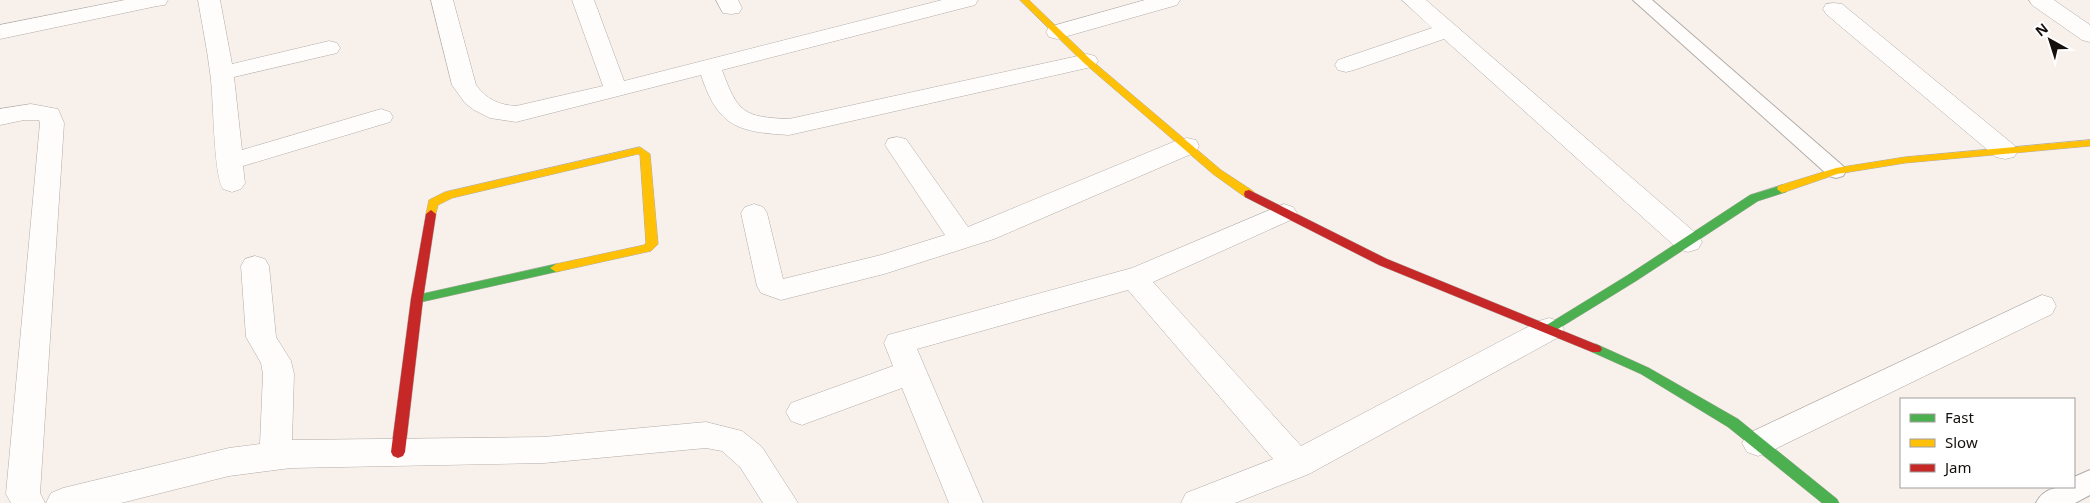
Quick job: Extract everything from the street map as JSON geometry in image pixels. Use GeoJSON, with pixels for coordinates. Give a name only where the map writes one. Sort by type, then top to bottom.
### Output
{"type":"FeatureCollection","features":[{"type":"Feature","properties":{"kind":"street"},"geometry":{"type":"LineString","coordinates":[[0,32],[157,0]]}},
{"type":"Feature","properties":{"kind":"street"},"geometry":{"type":"LineString","coordinates":[[209,0],[222,73],[231,172],[382,117]]}},
{"type":"Feature","properties":{"kind":"street"},"geometry":{"type":"LineString","coordinates":[[442,0],[464,85],[473,98],[482,105],[499,113],[516,114],[967,0]]}},
{"type":"Feature","properties":{"kind":"street"},"geometry":{"type":"LineString","coordinates":[[583,0],[616,90]]}},
{"type":"Feature","properties":{"kind":"street"},"geometry":{"type":"LineString","coordinates":[[1024,0],[1087,61],[1217,172],[1252,196],[1383,262],[1550,329],[1645,371],[1733,423],[1832,503]]}},
{"type":"Feature","properties":{"kind":"street"},"geometry":{"type":"LineString","coordinates":[[1057,32],[1169,0]]}},
{"type":"Feature","properties":{"kind":"street"},"geometry":{"type":"LineString","coordinates":[[1413,0],[1688,242]]}},
{"type":"Feature","properties":{"kind":"street"},"geometry":{"type":"LineString","coordinates":[[2040,0],[2090,35]]}},
{"type":"Feature","properties":{"kind":"street"},"geometry":{"type":"LineString","coordinates":[[1834,9],[2005,151]]}},
{"type":"Feature","properties":{"kind":"street"},"geometry":{"type":"LineString","coordinates":[[1346,65],[1447,30]]}},
{"type":"Feature","properties":{"kind":"street"},"geometry":{"type":"LineString","coordinates":[[222,73],[329,48]]}},
{"type":"Feature","properties":{"kind":"street"},"geometry":{"type":"LineString","coordinates":[[709,65],[725,106],[740,119],[765,126],[789,127],[1087,61]]}},
{"type":"Feature","properties":{"kind":"street"},"geometry":{"type":"LineString","coordinates":[[0,117],[27,111],[42,112],[50,114],[52,123],[23,494],[28,503]]}},
{"type":"Feature","properties":{"kind":"street"},"geometry":{"type":"LineString","coordinates":[[1198,503],[1297,464],[1550,329],[1754,198],[1836,171],[1905,160],[2090,143]]}},
{"type":"Feature","properties":{"kind":"street"},"geometry":{"type":"LineString","coordinates":[[897,145],[962,239]]}},
{"type":"Feature","properties":{"kind":"street"},"geometry":{"type":"LineString","coordinates":[[754,214],[771,286],[781,290],[884,264],[984,232],[1187,146]]}},
{"type":"Feature","properties":{"kind":"street"},"geometry":{"type":"LineString","coordinates":[[398,452],[417,299],[433,203],[440,198],[640,150],[645,154],[652,244],[647,248],[417,299]]}},
{"type":"Feature","properties":{"kind":"street"},"geometry":{"type":"LineString","coordinates":[[966,503],[899,343],[1140,276],[1284,213]]}},
{"type":"Feature","properties":{"kind":"street"},"geometry":{"type":"LineString","coordinates":[[255,266],[261,337],[263,344],[274,356],[278,374],[275,456]]}},
{"type":"Feature","properties":{"kind":"street"},"geometry":{"type":"LineString","coordinates":[[1140,276],[1139,284],[1297,464]]}},
{"type":"Feature","properties":{"kind":"street"},"geometry":{"type":"LineString","coordinates":[[1758,443],[2042,306]]}},
{"type":"Feature","properties":{"kind":"street"},"geometry":{"type":"LineString","coordinates":[[802,412],[911,372]]}},
{"type":"Feature","properties":{"kind":"street"},"geometry":{"type":"LineString","coordinates":[[63,503],[229,462],[290,454],[544,450],[706,435],[731,440],[751,457],[781,503]]}},
{"type":"Feature","properties":{"kind":"lane"},"geometry":{"type":"LineString","coordinates":[[1642,0],[1836,171]]}},
{"type":"Feature","properties":{"kind":"lane"},"geometry":{"type":"LineString","coordinates":[[2050,503],[2090,482]]}},
{"type":"Feature","properties":{"kind":"traffic: fast"},"geometry":{"type":"LineString","coordinates":[[1549,329],[1632,278],[1754,198],[1782,189]]}},
{"type":"Feature","properties":{"kind":"traffic: fast"},"geometry":{"type":"LineString","coordinates":[[417,299],[556,268]]}},
{"type":"Feature","properties":{"kind":"traffic: fast"},"geometry":{"type":"LineString","coordinates":[[1596,349],[1645,371],[1733,423],[1832,503]]}},
{"type":"Feature","properties":{"kind":"traffic: slow"},"geometry":{"type":"LineString","coordinates":[[1024,0],[1087,61],[1217,172],[1249,194]]}},
{"type":"Feature","properties":{"kind":"traffic: slow"},"geometry":{"type":"LineString","coordinates":[[1782,189],[1836,171],[1905,160],[2090,143]]}},
{"type":"Feature","properties":{"kind":"traffic: slow"},"geometry":{"type":"LineString","coordinates":[[431,214],[433,203],[449,195],[640,150],[645,154],[652,244],[647,248],[556,268]]}},
{"type":"Feature","properties":{"kind":"traffic: jam"},"geometry":{"type":"LineString","coordinates":[[1249,194],[1383,262],[1596,349]]}},
{"type":"Feature","properties":{"kind":"traffic: jam"},"geometry":{"type":"LineString","coordinates":[[398,452],[417,299],[431,214]]}}]}
